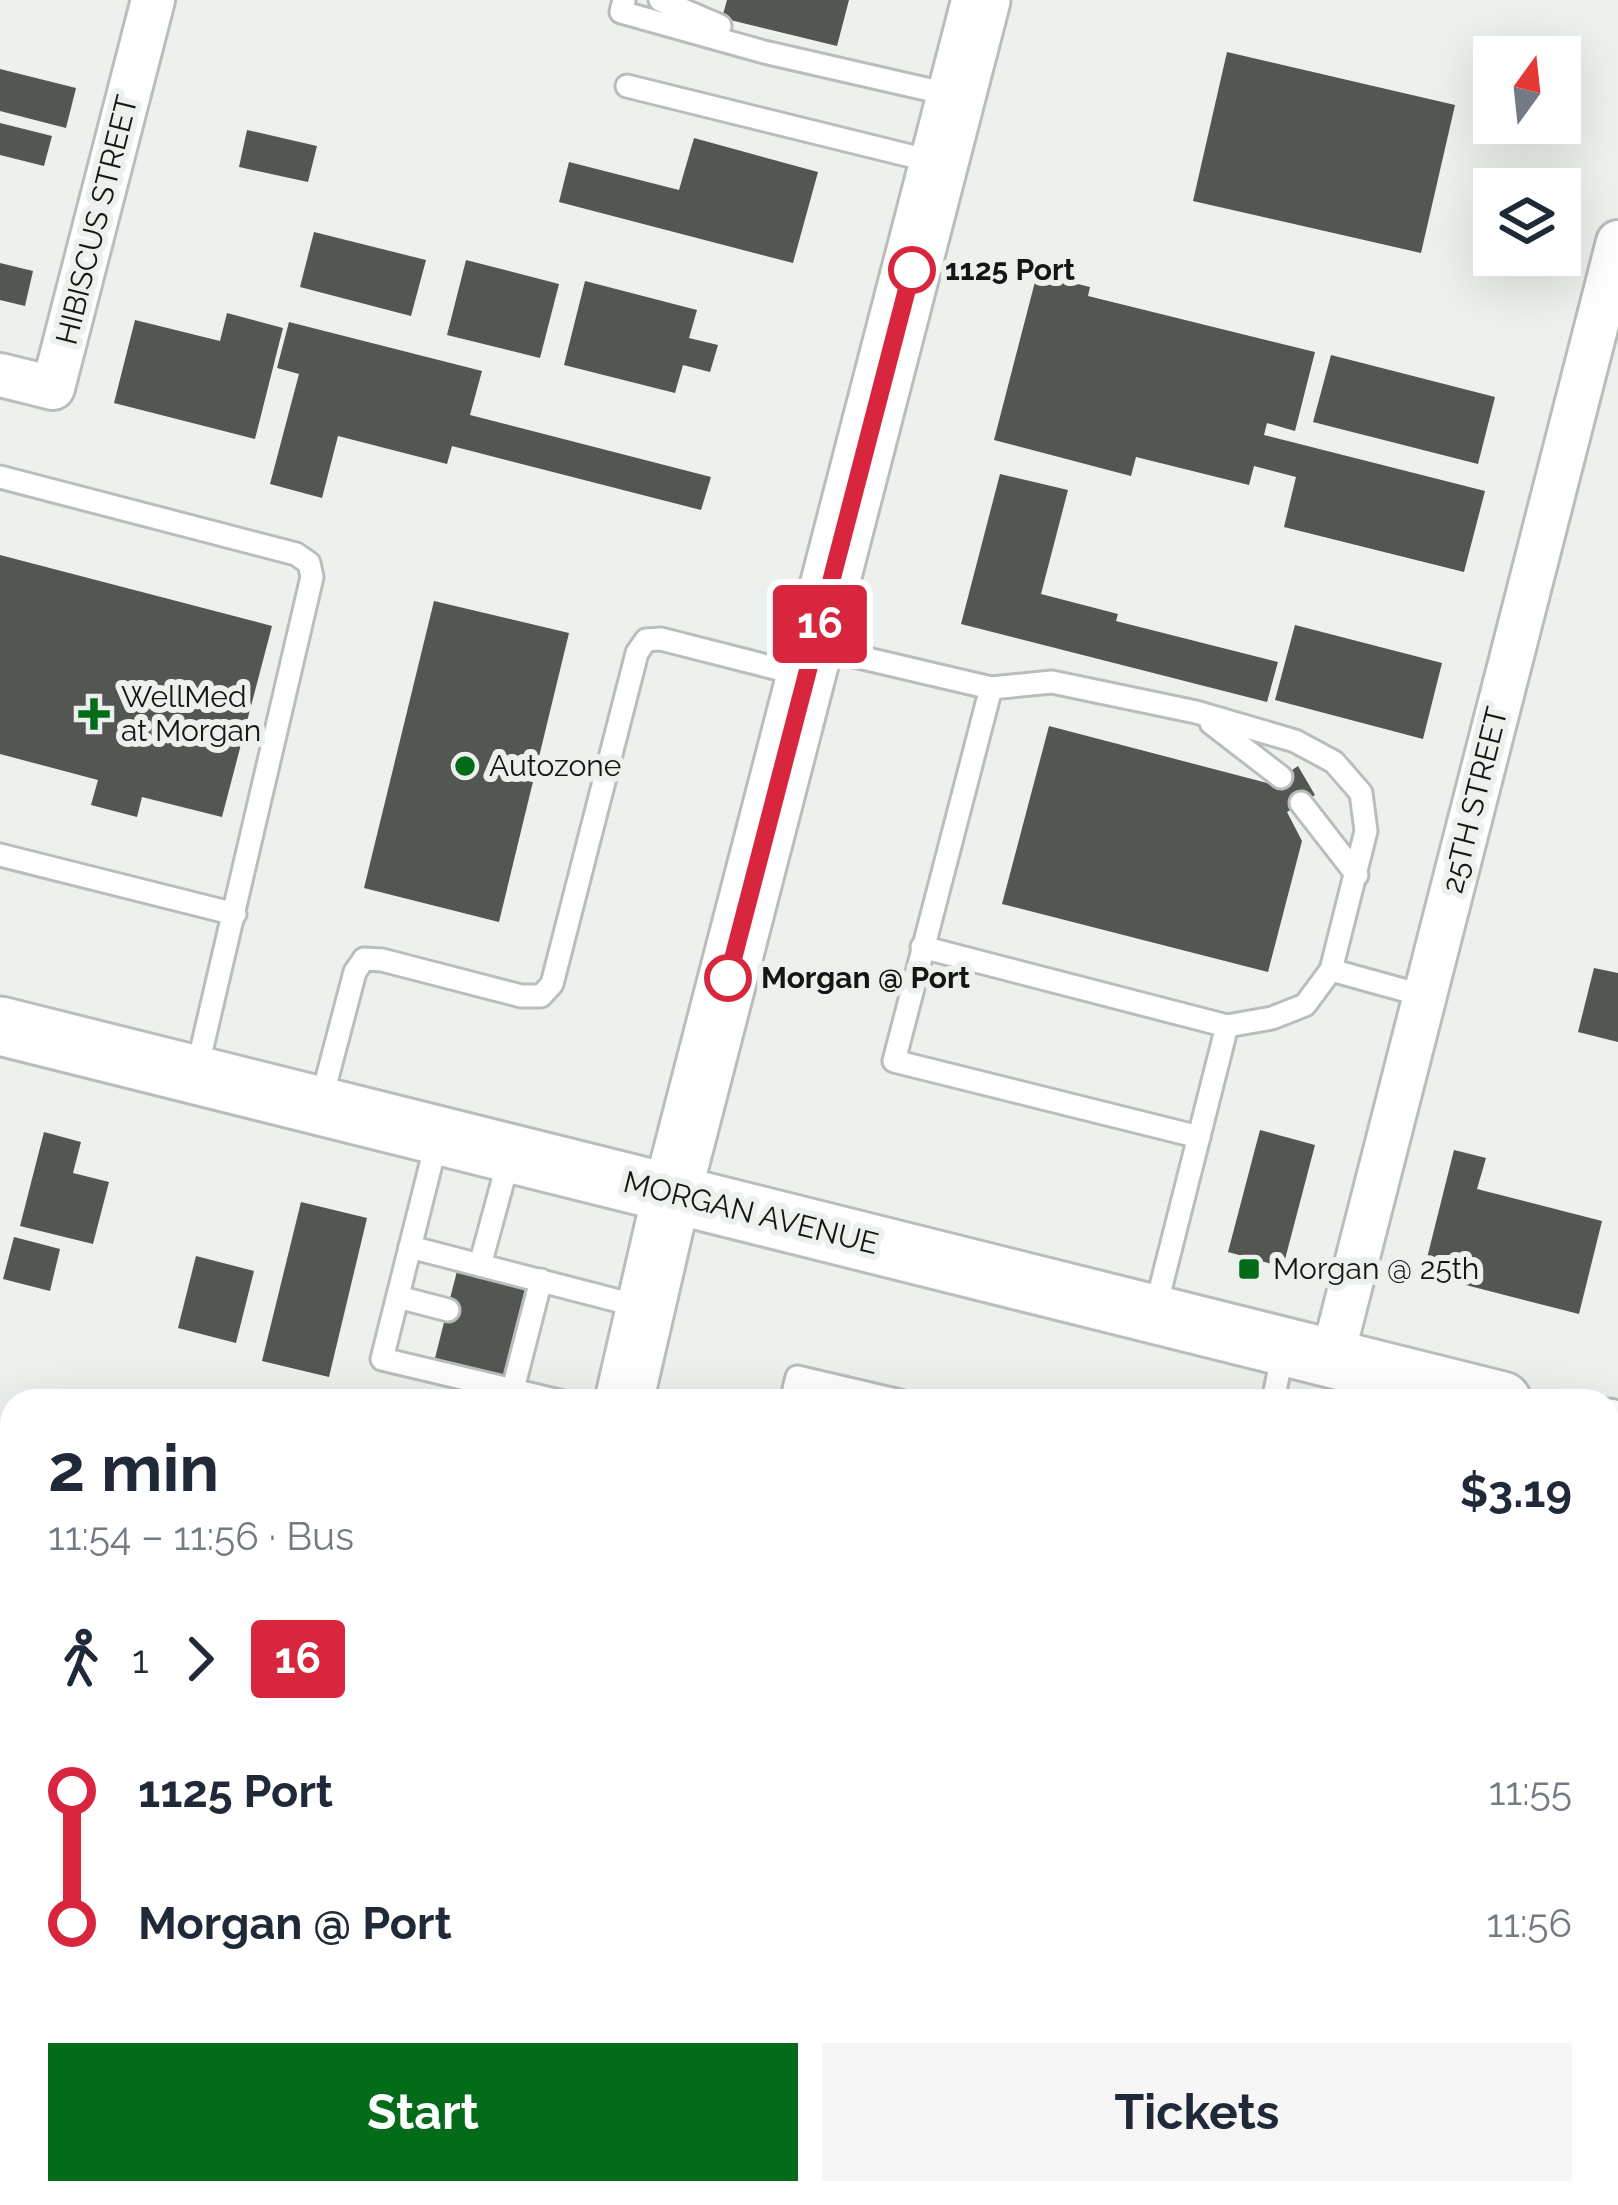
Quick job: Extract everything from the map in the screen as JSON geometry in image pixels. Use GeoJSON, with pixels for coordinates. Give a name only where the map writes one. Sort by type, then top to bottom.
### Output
{"type":"FeatureCollection","features":[{"type":"Feature","properties":{"kind":"main road"},"geometry":{"type":"LineString","coordinates":[[627,1389],[672,1193],[981,0]]}},
{"type":"Feature","properties":{"kind":"main road","name":"MORGAN AVENUE"},"geometry":{"type":"LineString","coordinates":[[2,1036],[196,1074],[1446,1389]]}},
{"type":"Feature","properties":{"kind":"street","name":"HIBISCUS STREET"},"geometry":{"type":"LineString","coordinates":[[0,375],[53,388],[153,0]]}},
{"type":"Feature","properties":{"kind":"street","name":"25TH STREET"},"geometry":{"type":"LineString","coordinates":[[1308,1352],[1425,996],[1618,242]]}},
{"type":"Feature","properties":{"kind":"lane"},"geometry":{"type":"LineString","coordinates":[[624,0],[621,12],[956,96]]}},
{"type":"Feature","properties":{"kind":"lane"},"geometry":{"type":"LineString","coordinates":[[660,0],[685,14],[776,41],[832,68]]}},
{"type":"Feature","properties":{"kind":"lane"},"geometry":{"type":"LineString","coordinates":[[627,86],[939,163]]}},
{"type":"Feature","properties":{"kind":"lane"},"geometry":{"type":"LineString","coordinates":[[0,477],[296,554],[309,563],[312,577],[196,1074]]}},
{"type":"Feature","properties":{"kind":"lane"},"geometry":{"type":"LineString","coordinates":[[320,1106],[355,972],[364,959],[521,997],[541,996],[552,984],[638,653],[646,640],[991,688],[1052,682],[1196,712],[1295,741],[1334,762],[1360,794],[1366,831],[1331,970],[1305,1005],[1272,1018],[1227,1025],[922,947]]}},
{"type":"Feature","properties":{"kind":"lane"},"geometry":{"type":"LineString","coordinates":[[991,688],[894,1061],[1199,1137]]}},
{"type":"Feature","properties":{"kind":"lane"},"geometry":{"type":"LineString","coordinates":[[1196,712],[1281,777]]}},
{"type":"Feature","properties":{"kind":"lane"},"geometry":{"type":"LineString","coordinates":[[1300,803],[1357,875]]}},
{"type":"Feature","properties":{"kind":"lane"},"geometry":{"type":"LineString","coordinates":[[0,855],[235,914]]}},
{"type":"Feature","properties":{"kind":"lane"},"geometry":{"type":"LineString","coordinates":[[1331,970],[1425,996]]}},
{"type":"Feature","properties":{"kind":"lane"},"geometry":{"type":"LineString","coordinates":[[1154,1314],[1227,1025]]}},
{"type":"Feature","properties":{"kind":"lane"},"geometry":{"type":"LineString","coordinates":[[438,1136],[382,1358],[513,1389],[521,1328],[541,1280]]}},
{"type":"Feature","properties":{"kind":"lane"},"geometry":{"type":"LineString","coordinates":[[480,1265],[511,1153]]}},
{"type":"Feature","properties":{"kind":"lane"},"geometry":{"type":"LineString","coordinates":[[410,1247],[646,1308]]}},
{"type":"Feature","properties":{"kind":"lane"},"geometry":{"type":"LineString","coordinates":[[398,1297],[448,1310]]}},
{"type":"Feature","properties":{"kind":"lane"},"geometry":{"type":"LineString","coordinates":[[1282,1389],[1308,1352]]}},
{"type":"Feature","properties":{"kind":"lane"},"geometry":{"type":"LineString","coordinates":[[794,1389],[797,1377],[848,1389]]}},
{"type":"Feature","properties":{"kind":"building"},"geometry":{"type":"Polygon","coordinates":[[[727,0],[849,0],[837,46],[722,18],[727,0]]]}},
{"type":"Feature","properties":{"kind":"building"},"geometry":{"type":"Polygon","coordinates":[[[1227,52],[1455,105],[1421,253],[1193,201],[1227,52]]]}},
{"type":"Feature","properties":{"kind":"building"},"geometry":{"type":"Polygon","coordinates":[[[0,69],[76,88],[66,128],[0,111],[0,69]]]}},
{"type":"Feature","properties":{"kind":"building"},"geometry":{"type":"Polygon","coordinates":[[[0,123],[52,136],[44,166],[0,155],[0,123]]]}},
{"type":"Feature","properties":{"kind":"building"},"geometry":{"type":"Polygon","coordinates":[[[247,130],[317,146],[308,182],[239,167],[247,130]]]}},
{"type":"Feature","properties":{"kind":"building"},"geometry":{"type":"Polygon","coordinates":[[[694,138],[818,172],[793,263],[559,202],[569,162],[679,190],[694,138]]]}},
{"type":"Feature","properties":{"kind":"building"},"geometry":{"type":"Polygon","coordinates":[[[314,232],[426,260],[411,316],[300,287],[314,232]]]}},
{"type":"Feature","properties":{"kind":"building"},"geometry":{"type":"Polygon","coordinates":[[[466,260],[559,284],[540,358],[447,335],[466,260]]]}},
{"type":"Feature","properties":{"kind":"building"},"geometry":{"type":"Polygon","coordinates":[[[0,263],[33,271],[25,306],[0,300],[0,263]]]}},
{"type":"Feature","properties":{"kind":"building"},"geometry":{"type":"Polygon","coordinates":[[[1037,274],[1090,287],[1088,296],[1315,352],[1295,431],[1267,423],[1264,435],[1485,491],[1464,572],[1284,527],[1296,477],[1254,466],[1249,485],[1136,457],[1131,476],[994,440],[1037,274]]]}},
{"type":"Feature","properties":{"kind":"building"},"geometry":{"type":"Polygon","coordinates":[[[585,281],[697,310],[689,338],[718,345],[710,372],[683,365],[675,393],[564,365],[585,281]]]}},
{"type":"Feature","properties":{"kind":"building"},"geometry":{"type":"Polygon","coordinates":[[[227,313],[283,328],[255,439],[114,403],[135,320],[220,341],[227,313]]]}},
{"type":"Feature","properties":{"kind":"building"},"geometry":{"type":"Polygon","coordinates":[[[289,322],[482,371],[470,415],[711,477],[701,510],[452,446],[447,464],[338,436],[322,498],[270,484],[299,374],[277,368],[289,322]]]}},
{"type":"Feature","properties":{"kind":"building"},"geometry":{"type":"Polygon","coordinates":[[[1331,355],[1495,397],[1478,464],[1313,422],[1331,355]]]}},
{"type":"Feature","properties":{"kind":"building"},"geometry":{"type":"Polygon","coordinates":[[[1000,474],[1068,490],[1041,594],[1118,614],[1116,621],[1278,662],[1267,702],[961,624],[1000,474]]]}},
{"type":"Feature","properties":{"kind":"building"},"geometry":{"type":"Polygon","coordinates":[[[0,555],[272,626],[222,817],[142,797],[137,817],[91,805],[98,780],[0,754],[0,555]]]}},
{"type":"Feature","properties":{"kind":"building"},"geometry":{"type":"Polygon","coordinates":[[[434,601],[569,633],[499,922],[364,888],[434,601]]]}},
{"type":"Feature","properties":{"kind":"building"},"geometry":{"type":"Polygon","coordinates":[[[1295,625],[1442,663],[1423,739],[1275,700],[1295,625]]]}},
{"type":"Feature","properties":{"kind":"building"},"geometry":{"type":"Polygon","coordinates":[[[1049,726],[1271,784],[1298,766],[1315,795],[1287,812],[1302,841],[1268,972],[1002,904],[1049,726]]]}},
{"type":"Feature","properties":{"kind":"building"},"geometry":{"type":"Polygon","coordinates":[[[1594,968],[1618,973],[1618,1042],[1578,1032],[1594,968]]]}},
{"type":"Feature","properties":{"kind":"building"},"geometry":{"type":"Polygon","coordinates":[[[1260,1130],[1315,1145],[1283,1267],[1228,1252],[1260,1130]]]}},
{"type":"Feature","properties":{"kind":"building"},"geometry":{"type":"Polygon","coordinates":[[[44,1132],[81,1142],[73,1173],[109,1182],[93,1244],[20,1226],[44,1132]]]}},
{"type":"Feature","properties":{"kind":"building"},"geometry":{"type":"Polygon","coordinates":[[[1454,1150],[1486,1158],[1477,1189],[1602,1221],[1579,1314],[1423,1274],[1454,1150]]]}},
{"type":"Feature","properties":{"kind":"building"},"geometry":{"type":"Polygon","coordinates":[[[301,1202],[367,1218],[329,1377],[262,1361],[301,1202]]]}},
{"type":"Feature","properties":{"kind":"building"},"geometry":{"type":"Polygon","coordinates":[[[14,1237],[60,1249],[50,1291],[3,1279],[14,1237]]]}},
{"type":"Feature","properties":{"kind":"building"},"geometry":{"type":"Polygon","coordinates":[[[196,1256],[254,1271],[236,1343],[178,1328],[196,1256]]]}},
{"type":"Feature","properties":{"kind":"building"},"geometry":{"type":"Polygon","coordinates":[[[457,1271],[525,1289],[502,1380],[434,1362],[457,1271]]]}},
{"type":"Feature","properties":{"kind":"bus line","name":"16"},"geometry":{"type":"LineString","coordinates":[[728,978],[912,270]]}},
{"type":"Feature","properties":{"kind":"place","name":"1125 Port"},"geometry":{"type":"Point","coordinates":[912,270]}},
{"type":"Feature","properties":{"kind":"place","name":"WellMed at Morgan"},"geometry":{"type":"Point","coordinates":[94,714]}},
{"type":"Feature","properties":{"kind":"place","name":"Autozone"},"geometry":{"type":"Point","coordinates":[465,766]}},
{"type":"Feature","properties":{"kind":"place","name":"Morgan @ Port"},"geometry":{"type":"Point","coordinates":[728,978]}},
{"type":"Feature","properties":{"kind":"place","name":"Morgan @ 25th"},"geometry":{"type":"Point","coordinates":[1249,1269]}}]}
